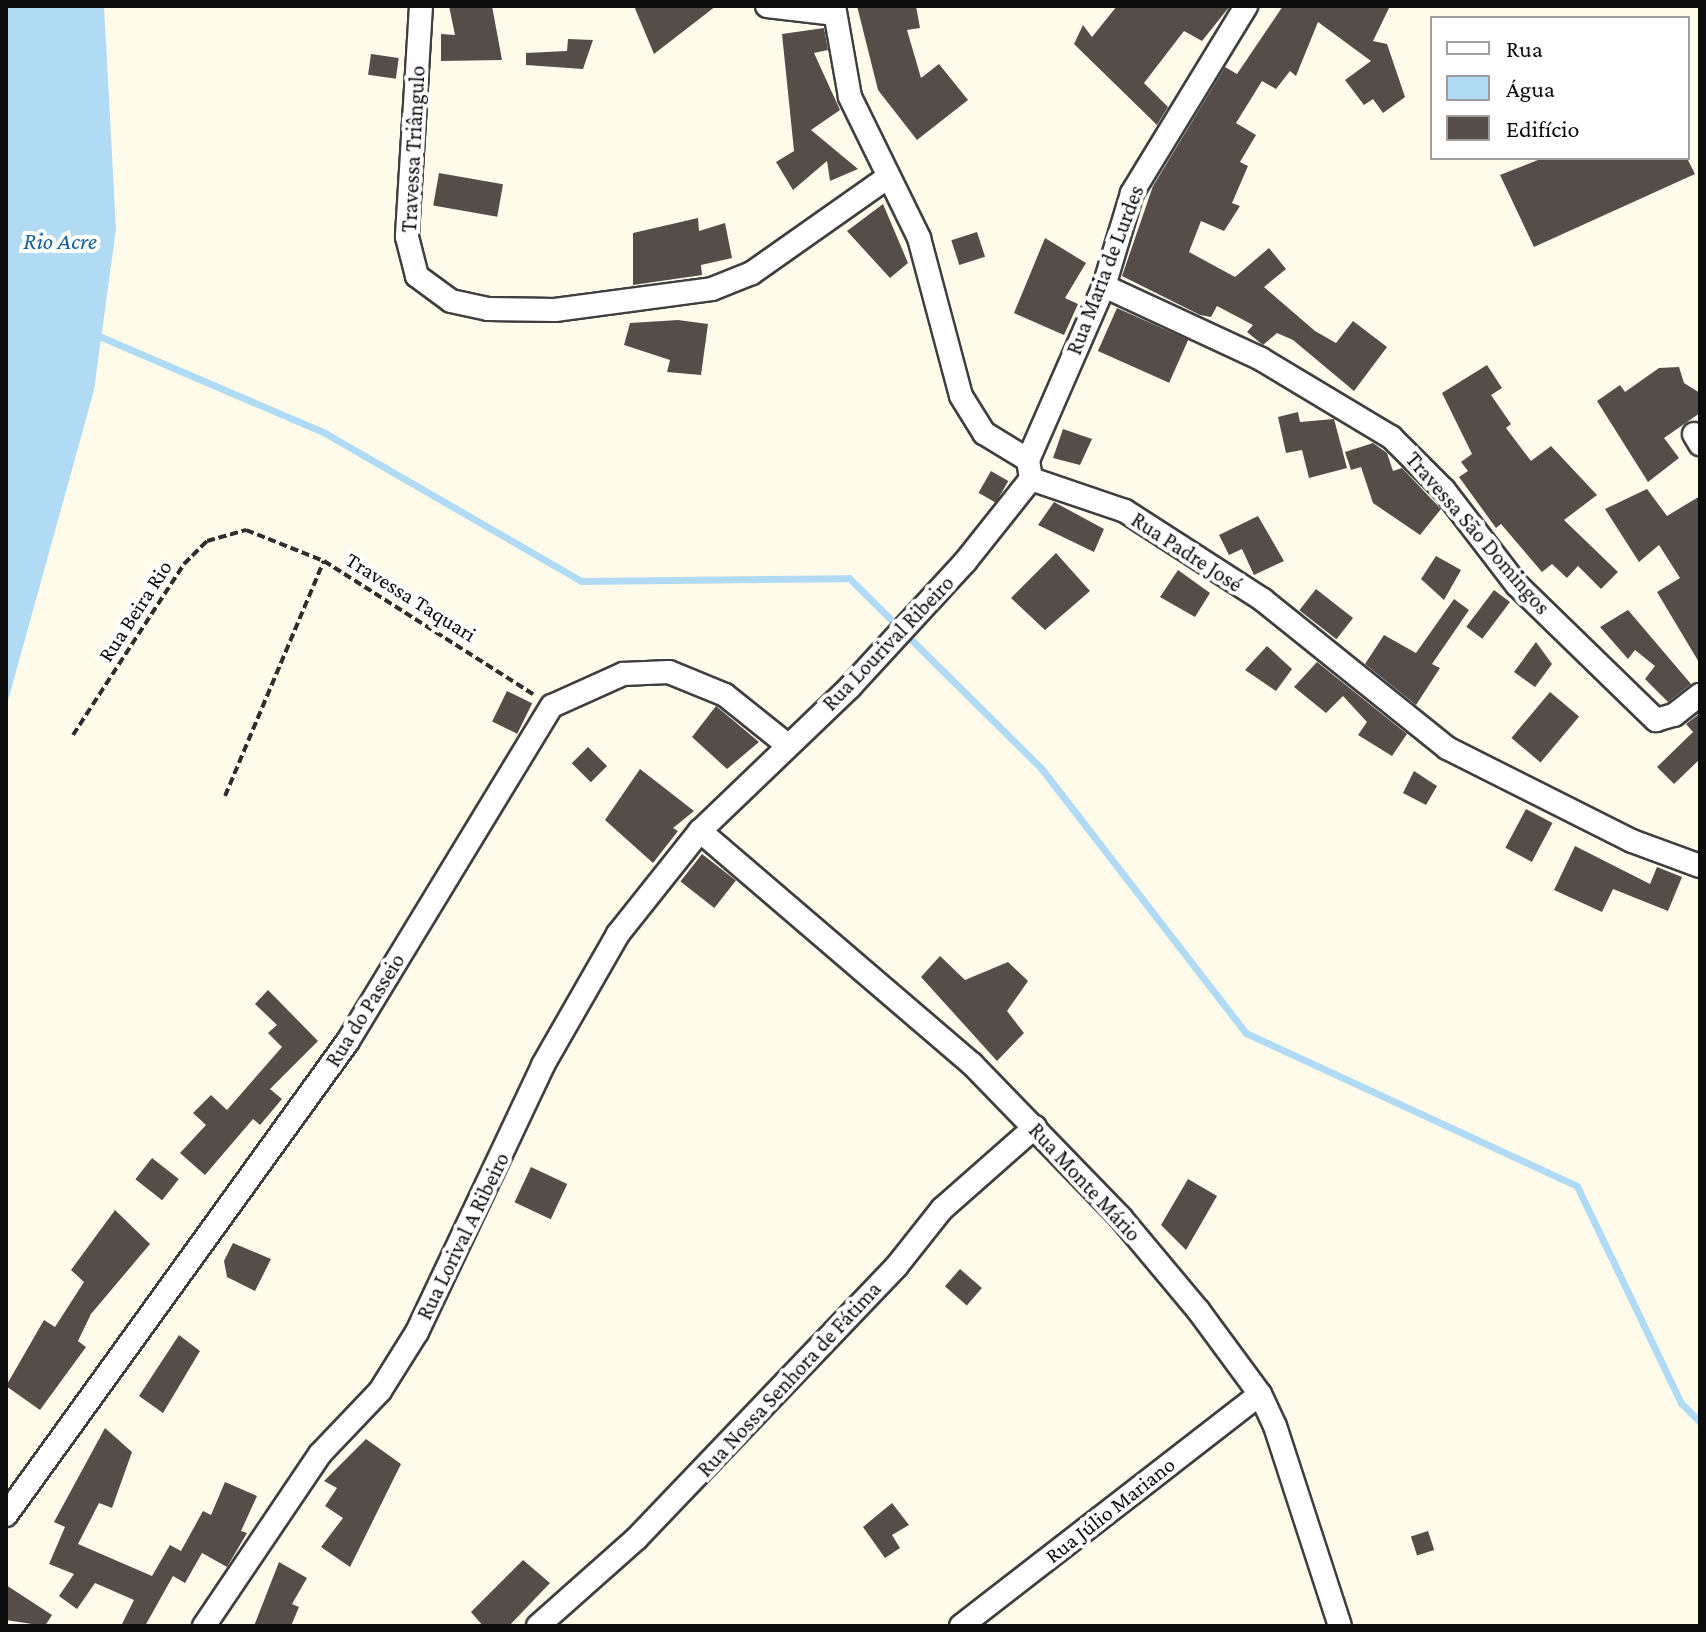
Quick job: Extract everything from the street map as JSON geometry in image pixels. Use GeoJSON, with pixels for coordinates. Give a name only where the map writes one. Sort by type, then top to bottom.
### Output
{"type":"FeatureCollection","features":[{"type":"Feature","properties":{"kind":"street","name":"Travessa Triângulo"},"geometry":{"type":"LineString","coordinates":[[421,6],[407,237],[411,263],[426,287],[463,304],[501,309],[620,304],[712,289],[782,254],[888,177]]}},
{"type":"Feature","properties":{"kind":"street"},"geometry":{"type":"LineString","coordinates":[[767,6],[834,10]]}},
{"type":"Feature","properties":{"kind":"street","name":"Rua Maria de Lurdes"},"geometry":{"type":"LineString","coordinates":[[1030,469],[1104,286],[1132,193],[1246,6]]}},
{"type":"Feature","properties":{"kind":"street","name":"Rua Padre José"},"geometry":{"type":"LineString","coordinates":[[834,10],[850,97],[919,238],[961,396],[984,433],[1030,469],[1138,519],[1263,600],[1447,748],[1632,841],[1700,866]]}},
{"type":"Feature","properties":{"kind":"street","name":"Travessa São Domingos"},"geometry":{"type":"LineString","coordinates":[[1104,286],[1261,359],[1391,437],[1444,490],[1517,585],[1656,720],[1674,715],[1700,695]]}},
{"type":"Feature","properties":{"kind":"street","name":"Rua Lourival Ribeiro"},"geometry":{"type":"LineString","coordinates":[[700,831],[785,743],[850,687],[965,562],[1030,469]]}},
{"type":"Feature","properties":{"kind":"street"},"geometry":{"type":"LineString","coordinates":[[552,706],[623,674],[669,672],[725,695],[785,743]]}},
{"type":"Feature","properties":{"kind":"street","name":"Rua do Passeio"},"geometry":{"type":"LineString","coordinates":[[6,1515],[348,1041],[552,706]]}},
{"type":"Feature","properties":{"kind":"street","name":"Rua Monte Mário"},"geometry":{"type":"LineString","coordinates":[[700,831],[900,997],[1035,1127],[1131,1229],[1260,1394],[1340,1626]]}},
{"type":"Feature","properties":{"kind":"street","name":"Rua Lorival A Ribeiro"},"geometry":{"type":"LineString","coordinates":[[204,1626],[320,1454],[387,1380],[597,967],[700,831]]}},
{"type":"Feature","properties":{"kind":"street","name":"Rua Nossa Senhora de Fátima"},"geometry":{"type":"LineString","coordinates":[[538,1626],[648,1527],[896,1267],[942,1209],[1035,1127]]}},
{"type":"Feature","properties":{"kind":"street","name":"Rua Júlio Mariano"},"geometry":{"type":"LineString","coordinates":[[961,1626],[1260,1394]]}},
{"type":"Feature","properties":{"kind":"path","name":"Travessa Taquari"},"geometry":{"type":"LineString","coordinates":[[246,530],[324,561],[552,706]]}},
{"type":"Feature","properties":{"kind":"path","name":"Rua Beira Rio"},"geometry":{"type":"LineString","coordinates":[[73,735],[184,564],[207,541],[246,530]]}},
{"type":"Feature","properties":{"kind":"path"},"geometry":{"type":"LineString","coordinates":[[225,796],[324,561]]}},
{"type":"Feature","properties":{"kind":"water","name":"Rio Acre"},"geometry":{"type":"Polygon","coordinates":[[[6,6],[104,6],[116,229],[94,390],[6,708],[6,6]]]}},
{"type":"Feature","properties":{"kind":"building"},"geometry":{"type":"Polygon","coordinates":[[[449,6],[492,6],[502,60],[441,61],[441,34],[455,35],[449,6]]]}},
{"type":"Feature","properties":{"kind":"building"},"geometry":{"type":"Polygon","coordinates":[[[634,6],[716,6],[654,54],[634,6]]]}},
{"type":"Feature","properties":{"kind":"building"},"geometry":{"type":"Polygon","coordinates":[[[857,6],[916,6],[920,28],[907,30],[921,78],[939,64],[968,100],[917,140],[878,90],[857,6]]]}},
{"type":"Feature","properties":{"kind":"building"},"geometry":{"type":"Polygon","coordinates":[[[1117,6],[1230,6],[1202,41],[1184,31],[1144,83],[1168,107],[1157,125],[1074,44],[1083,25],[1092,37],[1117,6]]]}},
{"type":"Feature","properties":{"kind":"building"},"geometry":{"type":"Polygon","coordinates":[[[1283,6],[1390,6],[1373,41],[1387,44],[1405,97],[1383,113],[1373,99],[1364,105],[1345,80],[1371,61],[1318,22],[1296,76],[1290,71],[1276,89],[1262,81],[1236,123],[1256,135],[1240,162],[1248,166],[1232,203],[1240,206],[1224,231],[1201,221],[1189,252],[1235,277],[1269,248],[1286,269],[1264,287],[1315,331],[1336,343],[1353,321],[1387,347],[1354,391],[1293,340],[1277,333],[1263,345],[1247,332],[1253,325],[1217,306],[1211,317],[1200,315],[1122,276],[1153,186],[1225,67],[1237,74],[1283,6]]]}},
{"type":"Feature","properties":{"kind":"building"},"geometry":{"type":"Polygon","coordinates":[[[824,28],[828,50],[814,53],[840,110],[811,130],[858,169],[830,181],[827,161],[793,190],[776,162],[794,151],[782,34],[824,28]]]}},
{"type":"Feature","properties":{"kind":"building"},"geometry":{"type":"Polygon","coordinates":[[[568,39],[593,40],[583,69],[526,65],[526,53],[567,51],[568,39]]]}},
{"type":"Feature","properties":{"kind":"building"},"geometry":{"type":"Polygon","coordinates":[[[371,54],[399,58],[396,79],[368,75],[371,54]]]}},
{"type":"Feature","properties":{"kind":"building"},"geometry":{"type":"Polygon","coordinates":[[[1538,160],[1688,160],[1695,174],[1534,247],[1500,175],[1538,160]]]}},
{"type":"Feature","properties":{"kind":"building"},"geometry":{"type":"Polygon","coordinates":[[[439,173],[503,184],[497,217],[433,205],[439,173]]]}},
{"type":"Feature","properties":{"kind":"building"},"geometry":{"type":"Polygon","coordinates":[[[883,204],[908,263],[890,278],[847,231],[883,204]]]}},
{"type":"Feature","properties":{"kind":"building"},"geometry":{"type":"Polygon","coordinates":[[[698,218],[699,231],[725,223],[732,258],[701,265],[702,275],[633,285],[633,233],[698,218]]]}},
{"type":"Feature","properties":{"kind":"building"},"geometry":{"type":"Polygon","coordinates":[[[977,232],[985,257],[959,265],[951,240],[977,232]]]}},
{"type":"Feature","properties":{"kind":"building"},"geometry":{"type":"Polygon","coordinates":[[[1045,238],[1086,263],[1065,298],[1078,304],[1064,335],[1014,313],[1045,238]]]}},
{"type":"Feature","properties":{"kind":"building"},"geometry":{"type":"Polygon","coordinates":[[[1117,308],[1188,340],[1169,383],[1098,351],[1117,308]]]}},
{"type":"Feature","properties":{"kind":"building"},"geometry":{"type":"Polygon","coordinates":[[[678,320],[708,324],[701,375],[667,372],[670,360],[624,345],[630,323],[678,320]]]}},
{"type":"Feature","properties":{"kind":"building"},"geometry":{"type":"Polygon","coordinates":[[[1487,365],[1502,388],[1491,395],[1511,424],[1506,428],[1531,461],[1551,446],[1597,495],[1564,520],[1618,572],[1601,589],[1578,566],[1567,578],[1552,564],[1542,572],[1501,524],[1496,528],[1459,477],[1468,471],[1461,462],[1472,454],[1442,393],[1487,365]]]}},
{"type":"Feature","properties":{"kind":"building"},"geometry":{"type":"Polygon","coordinates":[[[1679,367],[1684,383],[1700,393],[1700,413],[1664,438],[1679,458],[1648,482],[1597,401],[1620,385],[1625,392],[1659,368],[1679,367]]]}},
{"type":"Feature","properties":{"kind":"building"},"geometry":{"type":"Polygon","coordinates":[[[1298,412],[1300,422],[1334,419],[1347,468],[1309,478],[1302,450],[1286,453],[1278,417],[1298,412]]]}},
{"type":"Feature","properties":{"kind":"building"},"geometry":{"type":"Polygon","coordinates":[[[1063,429],[1092,439],[1080,465],[1053,458],[1063,429]]]}},
{"type":"Feature","properties":{"kind":"building"},"geometry":{"type":"Polygon","coordinates":[[[1373,443],[1387,453],[1393,471],[1402,468],[1441,509],[1420,535],[1373,503],[1361,467],[1351,470],[1345,452],[1373,443]]]}},
{"type":"Feature","properties":{"kind":"building"},"geometry":{"type":"Polygon","coordinates":[[[991,471],[1008,481],[996,503],[978,493],[991,471]]]}},
{"type":"Feature","properties":{"kind":"building"},"geometry":{"type":"Polygon","coordinates":[[[1647,489],[1667,516],[1700,496],[1700,664],[1657,592],[1680,578],[1659,545],[1639,562],[1605,509],[1647,489]]]}},
{"type":"Feature","properties":{"kind":"building"},"geometry":{"type":"Polygon","coordinates":[[[1054,502],[1104,529],[1094,552],[1038,525],[1054,502]]]}},
{"type":"Feature","properties":{"kind":"building"},"geometry":{"type":"Polygon","coordinates":[[[1258,516],[1284,561],[1254,575],[1242,549],[1229,555],[1219,535],[1258,516]]]}},
{"type":"Feature","properties":{"kind":"building"},"geometry":{"type":"Polygon","coordinates":[[[1056,553],[1090,591],[1045,630],[1011,598],[1056,553]]]}},
{"type":"Feature","properties":{"kind":"building"},"geometry":{"type":"Polygon","coordinates":[[[1436,556],[1461,570],[1444,600],[1421,579],[1436,556]]]}},
{"type":"Feature","properties":{"kind":"building"},"geometry":{"type":"Polygon","coordinates":[[[1178,570],[1210,593],[1195,617],[1160,597],[1178,570]]]}},
{"type":"Feature","properties":{"kind":"building"},"geometry":{"type":"Polygon","coordinates":[[[1316,589],[1353,618],[1336,639],[1299,610],[1316,589]]]}},
{"type":"Feature","properties":{"kind":"building"},"geometry":{"type":"Polygon","coordinates":[[[1494,590],[1510,602],[1482,639],[1466,627],[1494,590]]]}},
{"type":"Feature","properties":{"kind":"building"},"geometry":{"type":"Polygon","coordinates":[[[1454,599],[1469,610],[1432,664],[1440,668],[1416,705],[1365,664],[1384,635],[1416,653],[1454,599]]]}},
{"type":"Feature","properties":{"kind":"building"},"geometry":{"type":"Polygon","coordinates":[[[1628,610],[1691,684],[1668,702],[1645,679],[1655,666],[1635,650],[1628,659],[1600,627],[1628,610]]]}},
{"type":"Feature","properties":{"kind":"building"},"geometry":{"type":"Polygon","coordinates":[[[1536,642],[1552,664],[1535,687],[1514,672],[1536,642]]]}},
{"type":"Feature","properties":{"kind":"building"},"geometry":{"type":"Polygon","coordinates":[[[1267,646],[1292,669],[1276,691],[1245,670],[1267,646]]]}},
{"type":"Feature","properties":{"kind":"building"},"geometry":{"type":"Polygon","coordinates":[[[1317,662],[1407,734],[1392,756],[1358,735],[1367,722],[1343,696],[1326,713],[1294,687],[1317,662]]]}},
{"type":"Feature","properties":{"kind":"building"},"geometry":{"type":"Polygon","coordinates":[[[507,691],[532,703],[517,734],[492,722],[507,691]]]}},
{"type":"Feature","properties":{"kind":"building"},"geometry":{"type":"Polygon","coordinates":[[[1550,692],[1579,716],[1541,762],[1511,738],[1550,692]]]}},
{"type":"Feature","properties":{"kind":"building"},"geometry":{"type":"Polygon","coordinates":[[[716,706],[759,742],[727,769],[692,737],[716,706]]]}},
{"type":"Feature","properties":{"kind":"building"},"geometry":{"type":"Polygon","coordinates":[[[1700,713],[1700,759],[1674,784],[1657,767],[1693,732],[1686,724],[1700,713]]]}},
{"type":"Feature","properties":{"kind":"building"},"geometry":{"type":"Polygon","coordinates":[[[588,747],[607,766],[591,782],[572,763],[588,747]]]}},
{"type":"Feature","properties":{"kind":"building"},"geometry":{"type":"Polygon","coordinates":[[[640,769],[694,811],[673,828],[678,831],[653,863],[605,820],[640,769]]]}},
{"type":"Feature","properties":{"kind":"building"},"geometry":{"type":"Polygon","coordinates":[[[1414,771],[1437,786],[1426,805],[1403,793],[1414,771]]]}},
{"type":"Feature","properties":{"kind":"building"},"geometry":{"type":"Polygon","coordinates":[[[1526,809],[1552,823],[1532,862],[1505,848],[1526,809]]]}},
{"type":"Feature","properties":{"kind":"building"},"geometry":{"type":"Polygon","coordinates":[[[1575,846],[1650,884],[1657,867],[1682,877],[1668,911],[1613,889],[1602,912],[1554,890],[1575,846]]]}},
{"type":"Feature","properties":{"kind":"building"},"geometry":{"type":"Polygon","coordinates":[[[702,854],[736,880],[714,908],[680,882],[702,854]]]}},
{"type":"Feature","properties":{"kind":"building"},"geometry":{"type":"Polygon","coordinates":[[[940,956],[965,980],[1008,962],[1028,981],[1007,1011],[1024,1033],[997,1061],[921,977],[940,956]]]}},
{"type":"Feature","properties":{"kind":"building"},"geometry":{"type":"Polygon","coordinates":[[[268,990],[318,1041],[270,1089],[282,1099],[260,1125],[253,1119],[205,1175],[180,1153],[206,1125],[193,1113],[211,1095],[227,1110],[282,1047],[268,1033],[277,1025],[255,1004],[268,990]]]}},
{"type":"Feature","properties":{"kind":"building"},"geometry":{"type":"Polygon","coordinates":[[[152,1158],[179,1179],[162,1200],[135,1179],[152,1158]]]}},
{"type":"Feature","properties":{"kind":"building"},"geometry":{"type":"Polygon","coordinates":[[[531,1167],[567,1184],[551,1219],[515,1202],[531,1167]]]}},
{"type":"Feature","properties":{"kind":"building"},"geometry":{"type":"Polygon","coordinates":[[[1188,1179],[1217,1196],[1186,1250],[1161,1225],[1188,1179]]]}},
{"type":"Feature","properties":{"kind":"building"},"geometry":{"type":"Polygon","coordinates":[[[115,1210],[150,1244],[91,1314],[78,1341],[86,1347],[40,1410],[6,1386],[44,1320],[55,1327],[84,1282],[71,1270],[115,1210]]]}},
{"type":"Feature","properties":{"kind":"building"},"geometry":{"type":"Polygon","coordinates":[[[233,1243],[271,1259],[255,1291],[227,1277],[224,1261],[233,1243]]]}},
{"type":"Feature","properties":{"kind":"building"},"geometry":{"type":"Polygon","coordinates":[[[960,1269],[982,1288],[967,1305],[945,1286],[960,1269]]]}},
{"type":"Feature","properties":{"kind":"building"},"geometry":{"type":"Polygon","coordinates":[[[179,1335],[200,1351],[163,1413],[139,1396],[179,1335]]]}},
{"type":"Feature","properties":{"kind":"building"},"geometry":{"type":"Polygon","coordinates":[[[105,1428],[132,1452],[112,1508],[99,1503],[78,1544],[152,1576],[170,1545],[181,1551],[203,1511],[211,1515],[225,1482],[257,1496],[241,1531],[247,1533],[227,1567],[202,1553],[185,1583],[173,1576],[145,1626],[121,1626],[134,1600],[95,1583],[77,1609],[59,1596],[74,1574],[49,1564],[65,1527],[54,1522],[105,1428]]]}},
{"type":"Feature","properties":{"kind":"building"},"geometry":{"type":"Polygon","coordinates":[[[366,1439],[401,1464],[350,1567],[321,1547],[343,1518],[325,1506],[337,1488],[324,1481],[366,1439]]]}},
{"type":"Feature","properties":{"kind":"building"},"geometry":{"type":"Polygon","coordinates":[[[892,1503],[909,1525],[892,1535],[900,1548],[885,1558],[863,1527],[892,1503]]]}},
{"type":"Feature","properties":{"kind":"building"},"geometry":{"type":"Polygon","coordinates":[[[1428,1531],[1434,1550],[1417,1556],[1411,1537],[1428,1531]]]}},
{"type":"Feature","properties":{"kind":"building"},"geometry":{"type":"Polygon","coordinates":[[[523,1560],[550,1583],[509,1626],[483,1626],[471,1612],[523,1560]]]}},
{"type":"Feature","properties":{"kind":"building"},"geometry":{"type":"Polygon","coordinates":[[[279,1562],[307,1578],[292,1604],[299,1607],[291,1626],[254,1626],[279,1562]]]}},
{"type":"Feature","properties":{"kind":"building"},"geometry":{"type":"Polygon","coordinates":[[[6,1585],[52,1615],[45,1626],[6,1620],[6,1585]]]}},
{"type":"Feature","properties":{"kind":"waterway"},"geometry":{"type":"LineString","coordinates":[[92,333],[325,433],[581,581],[849,578],[1041,768],[1246,1033],[1577,1186],[1681,1403],[1700,1422]]}}]}
